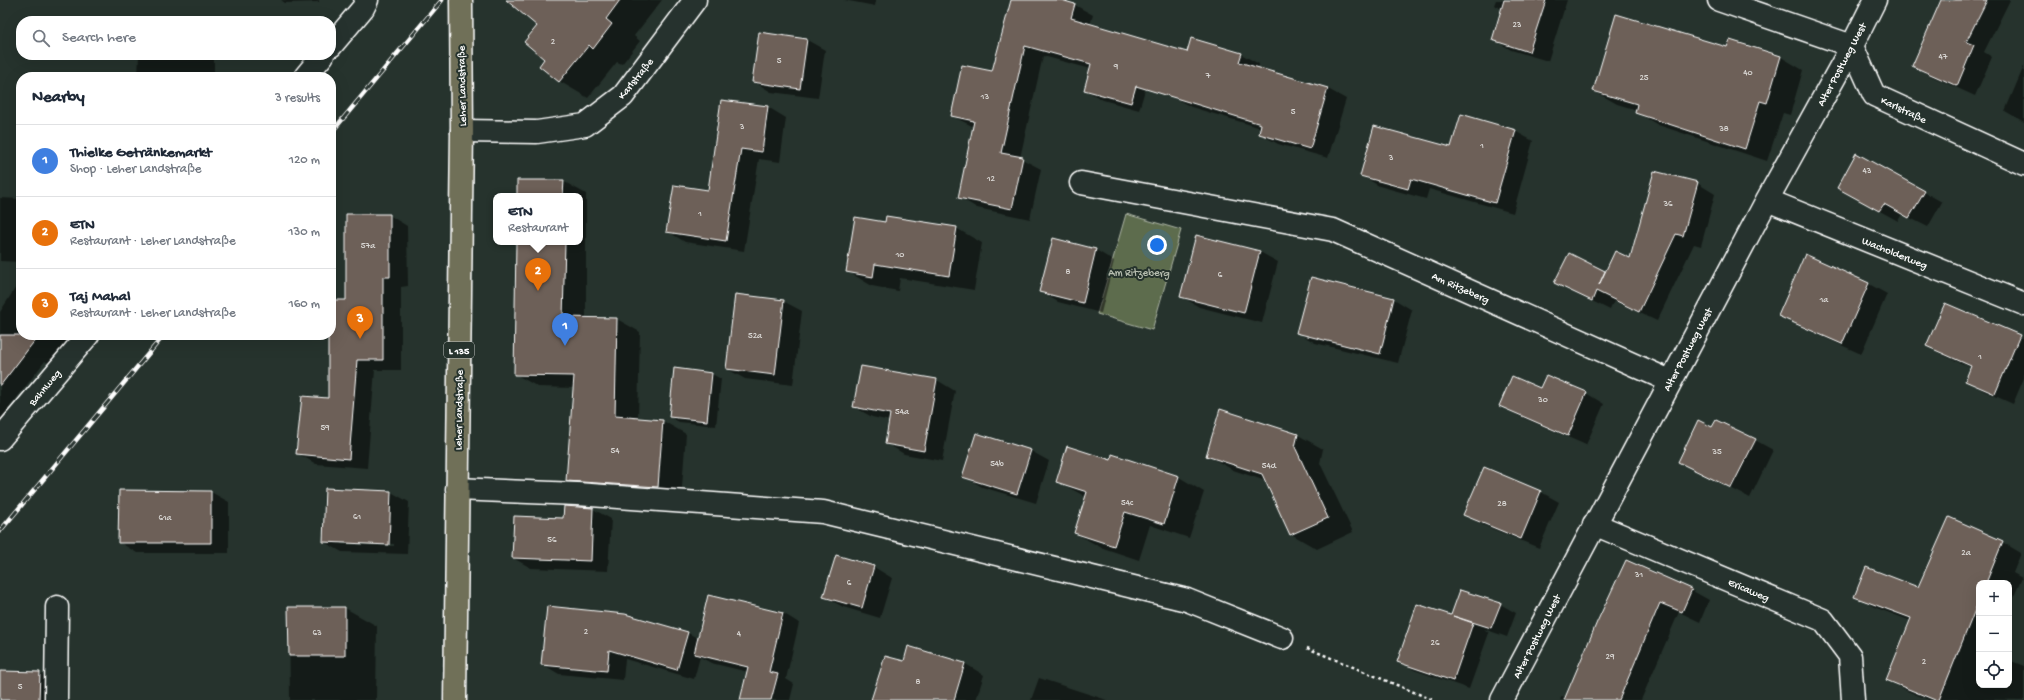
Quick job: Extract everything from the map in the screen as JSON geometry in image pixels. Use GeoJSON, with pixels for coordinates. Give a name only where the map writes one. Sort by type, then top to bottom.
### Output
{"type":"FeatureCollection","features":[{"type":"Feature","properties":{"kind":"main road","name":"Leher Landstraße"},"geometry":{"type":"LineString","coordinates":[[455,700],[462,131],[461,0]]}},
{"type":"Feature","properties":{"kind":"street"},"geometry":{"type":"LineString","coordinates":[[336,40],[363,8],[367,0]]}},
{"type":"Feature","properties":{"kind":"street","name":"Karlstraße"},"geometry":{"type":"LineString","coordinates":[[462,131],[537,132],[585,125],[623,96],[694,0]]}},
{"type":"Feature","properties":{"kind":"street"},"geometry":{"type":"LineString","coordinates":[[1719,0],[1852,46]]}},
{"type":"Feature","properties":{"kind":"street","name":"Alter Postweg West"},"geometry":{"type":"LineString","coordinates":[[1502,700],[1670,381],[1852,46],[1875,0]]}},
{"type":"Feature","properties":{"kind":"street","name":"Karlstraße"},"geometry":{"type":"LineString","coordinates":[[1852,46],[1874,95],[2024,164]]}},
{"type":"Feature","properties":{"kind":"street"},"geometry":{"type":"LineString","coordinates":[[309,72],[319,60]]}},
{"type":"Feature","properties":{"kind":"street","name":"Am Ritzeberg"},"geometry":{"type":"LineString","coordinates":[[1080,183],[1333,230],[1670,381]]}},
{"type":"Feature","properties":{"kind":"street","name":"Wacholderweg"},"geometry":{"type":"LineString","coordinates":[[1767,200],[2024,304]]}},
{"type":"Feature","properties":{"kind":"street","name":"Bahnweg"},"geometry":{"type":"LineString","coordinates":[[0,439],[84,340]]}},
{"type":"Feature","properties":{"kind":"street"},"geometry":{"type":"LineString","coordinates":[[457,490],[577,494],[823,512],[1187,600],[1282,638]]}},
{"type":"Feature","properties":{"kind":"street","name":"Ericaweg"},"geometry":{"type":"LineString","coordinates":[[1594,524],[1823,620],[1850,656],[1853,700]]}},
{"type":"Feature","properties":{"kind":"street"},"geometry":{"type":"LineString","coordinates":[[56,700],[57,607]]}},
{"type":"Feature","properties":{"kind":"path"},"geometry":{"type":"LineString","coordinates":[[1282,638],[1433,700]]}},
{"type":"Feature","properties":{"kind":"green space","name":"Am Ritzeberg"},"geometry":{"type":"Polygon","coordinates":[[[1126,214],[1181,230],[1152,330],[1097,314],[1126,214]]]}},
{"type":"Feature","properties":{"kind":"building"},"geometry":{"type":"Polygon","coordinates":[[[506,0],[620,0],[606,19],[612,24],[593,49],[589,45],[559,82],[539,66],[544,59],[524,42],[537,26],[506,0]]]}},
{"type":"Feature","properties":{"kind":"building"},"geometry":{"type":"Polygon","coordinates":[[[1011,0],[1061,0],[1075,4],[1071,18],[1187,52],[1191,38],[1242,53],[1239,62],[1328,88],[1310,149],[1259,134],[1261,124],[1136,86],[1131,103],[1084,90],[1091,64],[1025,46],[1001,153],[1023,157],[1012,209],[958,198],[974,121],[951,116],[962,65],[992,71],[1011,0]]]}},
{"type":"Feature","properties":{"kind":"building"},"geometry":{"type":"Polygon","coordinates":[[[1504,0],[1546,0],[1529,52],[1492,40],[1504,0]]]}},
{"type":"Feature","properties":{"kind":"building"},"geometry":{"type":"Polygon","coordinates":[[[1941,0],[1987,0],[1966,42],[1974,45],[1957,86],[1912,66],[1941,0]]]}},
{"type":"Feature","properties":{"kind":"building"},"geometry":{"type":"Polygon","coordinates":[[[1616,14],[1727,47],[1730,40],[1781,56],[1767,103],[1760,101],[1745,149],[1635,113],[1637,104],[1593,91],[1616,14]]]}},
{"type":"Feature","properties":{"kind":"building"},"geometry":{"type":"Polygon","coordinates":[[[759,32],[807,39],[800,89],[752,82],[759,32]]]}},
{"type":"Feature","properties":{"kind":"building"},"geometry":{"type":"Polygon","coordinates":[[[721,100],[768,106],[762,152],[741,149],[726,241],[666,232],[674,185],[708,190],[721,100]]]}},
{"type":"Feature","properties":{"kind":"building"},"geometry":{"type":"Polygon","coordinates":[[[1461,114],[1516,130],[1495,203],[1411,179],[1408,189],[1360,176],[1374,126],[1451,147],[1461,114]]]}},
{"type":"Feature","properties":{"kind":"building"},"geometry":{"type":"Polygon","coordinates":[[[1856,153],[1925,191],[1909,218],[1884,204],[1879,211],[1837,188],[1856,153]]]}},
{"type":"Feature","properties":{"kind":"building"},"geometry":{"type":"Polygon","coordinates":[[[1654,171],[1698,182],[1683,236],[1676,234],[1639,312],[1596,291],[1592,301],[1554,283],[1569,253],[1605,271],[1599,285],[1615,251],[1630,258],[1654,171]]]}},
{"type":"Feature","properties":{"kind":"building"},"geometry":{"type":"Polygon","coordinates":[[[517,180],[564,180],[563,193],[517,193],[517,180]]]}},
{"type":"Feature","properties":{"kind":"building"},"geometry":{"type":"Polygon","coordinates":[[[346,214],[390,214],[390,277],[383,277],[383,360],[357,360],[349,459],[296,454],[302,396],[328,398],[328,340],[336,340],[336,300],[346,300],[346,214]]]}},
{"type":"Feature","properties":{"kind":"building"},"geometry":{"type":"Polygon","coordinates":[[[886,216],[957,227],[949,276],[875,264],[873,277],[846,272],[855,217],[885,222],[886,216]]]}},
{"type":"Feature","properties":{"kind":"building"},"geometry":{"type":"Polygon","coordinates":[[[1196,235],[1260,251],[1244,313],[1180,297],[1196,235]]]}},
{"type":"Feature","properties":{"kind":"building"},"geometry":{"type":"Polygon","coordinates":[[[1053,238],[1096,249],[1083,303],[1039,292],[1053,238]]]}},
{"type":"Feature","properties":{"kind":"building"},"geometry":{"type":"Polygon","coordinates":[[[516,245],[565,245],[563,317],[617,318],[615,416],[663,420],[658,487],[566,481],[574,376],[514,375],[516,245]]]}},
{"type":"Feature","properties":{"kind":"building"},"geometry":{"type":"Polygon","coordinates":[[[1805,254],[1869,283],[1842,344],[1778,316],[1805,254]]]}},
{"type":"Feature","properties":{"kind":"building"},"geometry":{"type":"Polygon","coordinates":[[[1311,277],[1394,298],[1380,354],[1296,333],[1311,277]]]}},
{"type":"Feature","properties":{"kind":"building"},"geometry":{"type":"Polygon","coordinates":[[[735,294],[784,300],[775,375],[726,369],[735,294]]]}},
{"type":"Feature","properties":{"kind":"building"},"geometry":{"type":"Polygon","coordinates":[[[1945,303],[2020,335],[1995,394],[1965,381],[1971,366],[1926,346],[1945,303]]]}},
{"type":"Feature","properties":{"kind":"building"},"geometry":{"type":"Polygon","coordinates":[[[0,335],[16,335],[16,340],[35,340],[0,386],[0,335]]]}},
{"type":"Feature","properties":{"kind":"building"},"geometry":{"type":"Polygon","coordinates":[[[861,366],[937,379],[924,451],[885,444],[890,414],[853,407],[861,366]]]}},
{"type":"Feature","properties":{"kind":"building"},"geometry":{"type":"Polygon","coordinates":[[[674,368],[712,373],[707,421],[669,417],[674,368]]]}},
{"type":"Feature","properties":{"kind":"building"},"geometry":{"type":"Polygon","coordinates":[[[1546,375],[1587,392],[1568,436],[1499,406],[1512,376],[1540,388],[1546,375]]]}},
{"type":"Feature","properties":{"kind":"building"},"geometry":{"type":"Polygon","coordinates":[[[1220,409],[1298,434],[1295,447],[1328,518],[1290,535],[1262,474],[1206,456],[1220,409]]]}},
{"type":"Feature","properties":{"kind":"building"},"geometry":{"type":"Polygon","coordinates":[[[1698,420],[1712,427],[1716,420],[1756,439],[1731,488],[1678,462],[1698,420]]]}},
{"type":"Feature","properties":{"kind":"building"},"geometry":{"type":"Polygon","coordinates":[[[976,433],[1031,450],[1017,494],[962,477],[976,433]]]}},
{"type":"Feature","properties":{"kind":"building"},"geometry":{"type":"Polygon","coordinates":[[[1067,446],[1111,460],[1112,454],[1179,476],[1164,524],[1125,512],[1114,546],[1074,533],[1087,492],[1056,482],[1067,446]]]}},
{"type":"Feature","properties":{"kind":"building"},"geometry":{"type":"Polygon","coordinates":[[[1484,467],[1541,491],[1521,539],[1463,515],[1484,467]]]}},
{"type":"Feature","properties":{"kind":"building"},"geometry":{"type":"Polygon","coordinates":[[[325,488],[391,491],[389,545],[323,542],[325,488]]]}},
{"type":"Feature","properties":{"kind":"building"},"geometry":{"type":"Polygon","coordinates":[[[119,490],[211,491],[211,543],[118,543],[119,490]]]}},
{"type":"Feature","properties":{"kind":"building"},"geometry":{"type":"Polygon","coordinates":[[[564,506],[593,508],[591,561],[512,558],[514,516],[563,518],[564,506]]]}},
{"type":"Feature","properties":{"kind":"building"},"geometry":{"type":"Polygon","coordinates":[[[1949,517],[2003,541],[1987,580],[1976,580],[1976,608],[1939,700],[1935,700],[1886,680],[1911,618],[1854,597],[1866,567],[1918,587],[1949,517]]]}},
{"type":"Feature","properties":{"kind":"building"},"geometry":{"type":"Polygon","coordinates":[[[836,555],[874,566],[862,608],[823,597],[836,555]]]}},
{"type":"Feature","properties":{"kind":"building"},"geometry":{"type":"Polygon","coordinates":[[[1626,560],[1692,589],[1682,612],[1660,603],[1619,700],[1564,700],[1597,622],[1626,560]]]}},
{"type":"Feature","properties":{"kind":"building"},"geometry":{"type":"Polygon","coordinates":[[[1460,590],[1501,603],[1491,628],[1453,616],[1473,623],[1453,681],[1397,662],[1417,604],[1451,615],[1460,590]]]}},
{"type":"Feature","properties":{"kind":"building"},"geometry":{"type":"Polygon","coordinates":[[[708,595],[783,613],[769,672],[778,674],[771,700],[740,700],[748,667],[694,654],[708,595]]]}},
{"type":"Feature","properties":{"kind":"building"},"geometry":{"type":"Polygon","coordinates":[[[547,606],[625,614],[688,632],[677,670],[609,650],[607,671],[541,665],[547,606]]]}},
{"type":"Feature","properties":{"kind":"building"},"geometry":{"type":"Polygon","coordinates":[[[288,607],[345,607],[345,656],[289,656],[288,607]]]}},
{"type":"Feature","properties":{"kind":"building"},"geometry":{"type":"Polygon","coordinates":[[[908,646],[965,663],[954,700],[871,700],[885,656],[904,661],[908,646]]]}},
{"type":"Feature","properties":{"kind":"building"},"geometry":{"type":"Polygon","coordinates":[[[0,671],[40,672],[39,700],[0,700],[0,671]]]}},
{"type":"Feature","properties":{"kind":"railway"},"geometry":{"type":"LineString","coordinates":[[336,127],[442,0]]}},
{"type":"Feature","properties":{"kind":"railway"},"geometry":{"type":"LineString","coordinates":[[0,531],[160,340]]}},
{"type":"Feature","properties":{"kind":"place","name":"ETN"},"geometry":{"type":"Point","coordinates":[538,291]}},
{"type":"Feature","properties":{"kind":"place","name":"Taj Mahal"},"geometry":{"type":"Point","coordinates":[360,339]}},
{"type":"Feature","properties":{"kind":"place","name":"Thielke Getränkemarkt"},"geometry":{"type":"Point","coordinates":[565,346]}}]}
